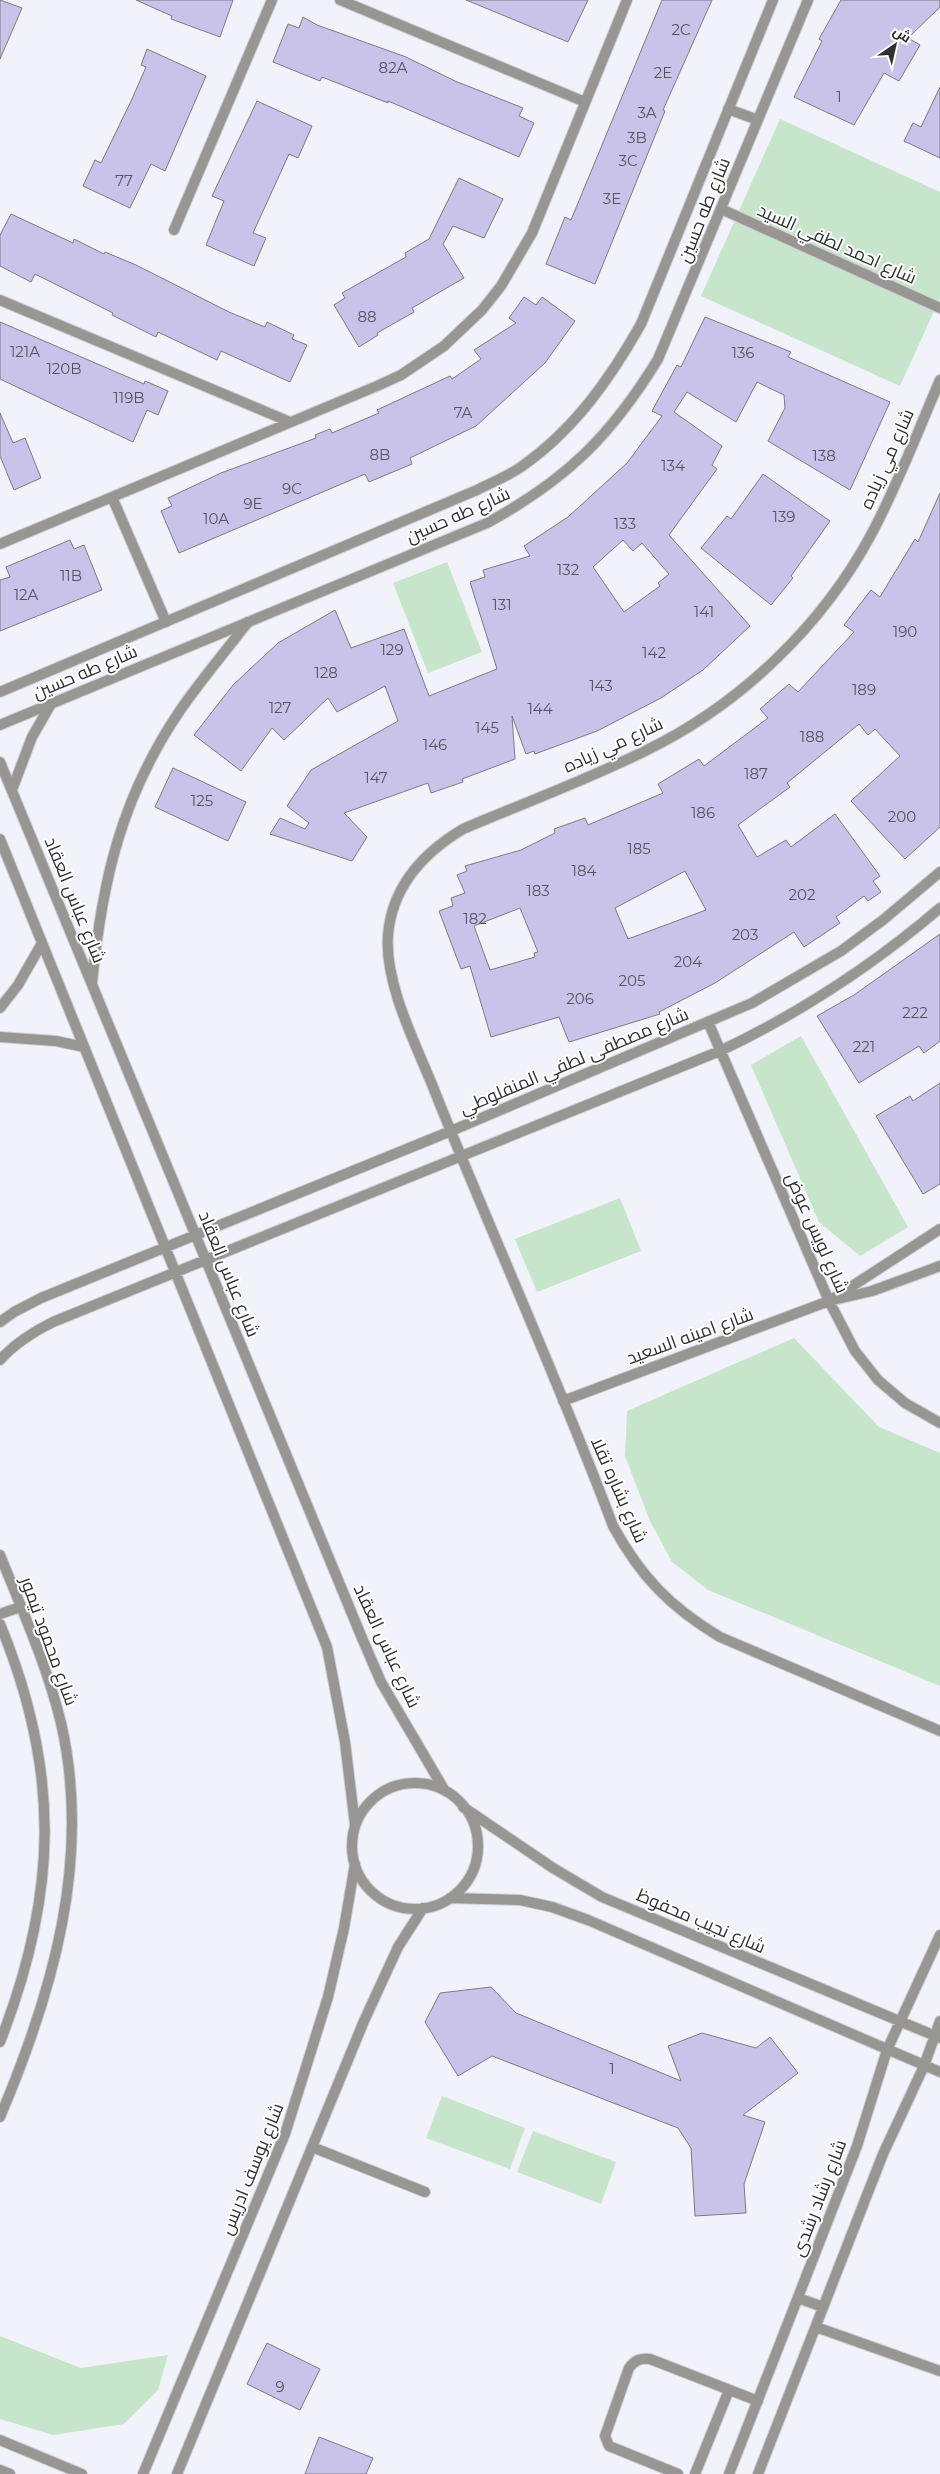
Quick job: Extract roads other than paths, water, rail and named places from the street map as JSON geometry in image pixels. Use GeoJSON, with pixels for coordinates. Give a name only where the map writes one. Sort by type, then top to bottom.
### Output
{"type":"FeatureCollection","features":[{"type":"Feature","properties":{"kind":"street"},"geometry":{"type":"LineString","coordinates":[[174,230],[272,0]]}},
{"type":"Feature","properties":{"kind":"street"},"geometry":{"type":"LineString","coordinates":[[340,0],[585,102]]}},
{"type":"Feature","properties":{"kind":"street"},"geometry":{"type":"LineString","coordinates":[[0,544],[401,375],[444,346],[482,310],[506,280],[532,233],[627,0]]}},
{"type":"Feature","properties":{"kind":"street","name":"شارع طه حسين"},"geometry":{"type":"LineString","coordinates":[[0,692],[477,490],[520,468],[557,438],[589,403],[618,365],[641,324],[773,0]]}},
{"type":"Feature","properties":{"kind":"street","name":"شارع طه حسين"},"geometry":{"type":"LineString","coordinates":[[0,725],[487,523],[522,504],[555,481],[586,455],[619,418],[637,394],[658,360],[808,0]]}},
{"type":"Feature","properties":{"kind":"street"},"geometry":{"type":"LineString","coordinates":[[728,109],[758,120]]}},
{"type":"Feature","properties":{"kind":"street","name":"شارع احمد لطفي السيد"},"geometry":{"type":"LineString","coordinates":[[721,209],[940,308]]}},
{"type":"Feature","properties":{"kind":"street"},"geometry":{"type":"LineString","coordinates":[[0,300],[290,422]]}},
{"type":"Feature","properties":{"kind":"street","name":"شارع مي زياده"},"geometry":{"type":"LineString","coordinates":[[450,1131],[394,988],[388,962],[388,935],[394,908],[404,884],[420,861],[447,838],[463,829],[647,750],[693,724],[729,699],[777,659],[813,620],[845,578],[872,532],[940,380]]}},
{"type":"Feature","properties":{"kind":"street"},"geometry":{"type":"LineString","coordinates":[[112,497],[166,622]]}},
{"type":"Feature","properties":{"kind":"street"},"geometry":{"type":"LineString","coordinates":[[92,984],[98,926],[108,869],[126,814],[149,761],[179,712],[248,622]]}},
{"type":"Feature","properties":{"kind":"street"},"geometry":{"type":"LineString","coordinates":[[12,790],[32,737],[51,704]]}},
{"type":"Feature","properties":{"kind":"street","name":"شارع عباس العقاد"},"geometry":{"type":"LineString","coordinates":[[0,762],[382,1682],[445,1791]]}},
{"type":"Feature","properties":{"kind":"street"},"geometry":{"type":"LineString","coordinates":[[0,839],[327,1647],[340,1707],[355,1825]]}},
{"type":"Feature","properties":{"kind":"street","name":"شارع مصطفى لطفي المنفلوطي"},"geometry":{"type":"LineString","coordinates":[[196,1236],[752,1004],[841,951],[883,920],[940,872]]}},
{"type":"Feature","properties":{"kind":"street"},"geometry":{"type":"LineString","coordinates":[[0,1360],[10,1349],[38,1329],[720,1051],[770,1027],[822,996],[872,962],[940,908]]}},
{"type":"Feature","properties":{"kind":"street"},"geometry":{"type":"LineString","coordinates":[[0,1008],[22,978],[42,942]]}},
{"type":"Feature","properties":{"kind":"street","name":"شارع لويس عوض"},"geometry":{"type":"LineString","coordinates":[[708,1022],[829,1301],[855,1352],[878,1380],[905,1403],[940,1423]]}},
{"type":"Feature","properties":{"kind":"street"},"geometry":{"type":"LineString","coordinates":[[0,1037],[27,1037],[84,1047]]}},
{"type":"Feature","properties":{"kind":"street","name":"شارع بشاره تقلا"},"geometry":{"type":"LineString","coordinates":[[450,1131],[613,1526],[628,1553],[646,1579],[668,1602],[693,1621],[720,1637],[940,1730]]}},
{"type":"Feature","properties":{"kind":"street","name":"شارع امينه السعيد"},"geometry":{"type":"LineString","coordinates":[[829,1301],[940,1229]]}},
{"type":"Feature","properties":{"kind":"street"},"geometry":{"type":"LineString","coordinates":[[0,1322],[14,1312],[41,1298],[196,1236]]}},
{"type":"Feature","properties":{"kind":"street","name":"شارع امينه السعيد"},"geometry":{"type":"LineString","coordinates":[[563,1401],[829,1301],[872,1291],[940,1266]]}},
{"type":"Feature","properties":{"kind":"street","name":"شارع محمود تيمور"},"geometry":{"type":"LineString","coordinates":[[0,1555],[48,1677],[61,1724],[72,1819],[71,1867],[65,1914],[43,2002],[0,2117]]}},
{"type":"Feature","properties":{"kind":"street"},"geometry":{"type":"LineString","coordinates":[[0,1614],[20,1607]]}},
{"type":"Feature","properties":{"kind":"street"},"geometry":{"type":"LineString","coordinates":[[0,1624],[24,1688],[34,1731],[43,1782],[45,1826],[44,1869],[35,1929],[18,1996],[0,2042]]}},
{"type":"Feature","properties":{"kind":"street"},"geometry":{"type":"LineString","coordinates":[[450,1898],[470,1876],[478,1848],[472,1819],[463,1807],[438,1787],[418,1783],[398,1785],[379,1793],[364,1807],[355,1825],[352,1838],[355,1864],[362,1881],[375,1894],[391,1904],[409,1908],[423,1908],[450,1898],[520,1900],[552,1906],[940,2072]]}},
{"type":"Feature","properties":{"kind":"street","name":"شارع نجيب محفوظ"},"geometry":{"type":"LineString","coordinates":[[463,1807],[553,1868],[602,1896],[938,2038]]}},
{"type":"Feature","properties":{"kind":"street","name":"شارع يوسف ادريس"},"geometry":{"type":"LineString","coordinates":[[143,2474],[286,2134],[328,1997],[344,1928],[355,1864]]}},
{"type":"Feature","properties":{"kind":"street"},"geometry":{"type":"LineString","coordinates":[[176,2474],[364,2021],[398,1947],[423,1908]]}},
{"type":"Feature","properties":{"kind":"street","name":"شارع رشاد رشدى"},"geometry":{"type":"LineString","coordinates":[[729,2474],[857,2146],[887,2050],[940,1935]]}},
{"type":"Feature","properties":{"kind":"street"},"geometry":{"type":"LineString","coordinates":[[758,2474],[883,2154],[938,2038],[940,2021]]}},
{"type":"Feature","properties":{"kind":"street"},"geometry":{"type":"LineString","coordinates":[[312,2147],[425,2192]]}},
{"type":"Feature","properties":{"kind":"street"},"geometry":{"type":"LineString","coordinates":[[798,2298],[823,2307]]}},
{"type":"Feature","properties":{"kind":"street"},"geometry":{"type":"LineString","coordinates":[[816,2327],[940,2371]]}},
{"type":"Feature","properties":{"kind":"street"},"geometry":{"type":"LineString","coordinates":[[678,2474],[609,2446],[605,2436],[629,2368],[634,2361],[642,2358],[650,2359],[758,2401]]}},
{"type":"Feature","properties":{"kind":"street"},"geometry":{"type":"LineString","coordinates":[[695,2474],[729,2390]]}},
{"type":"Feature","properties":{"kind":"street"},"geometry":{"type":"LineString","coordinates":[[0,2440],[82,2474]]}},
{"type":"Feature","properties":{"kind":"street"},"geometry":{"type":"LineString","coordinates":[[0,2470],[10,2474]]}}]}
